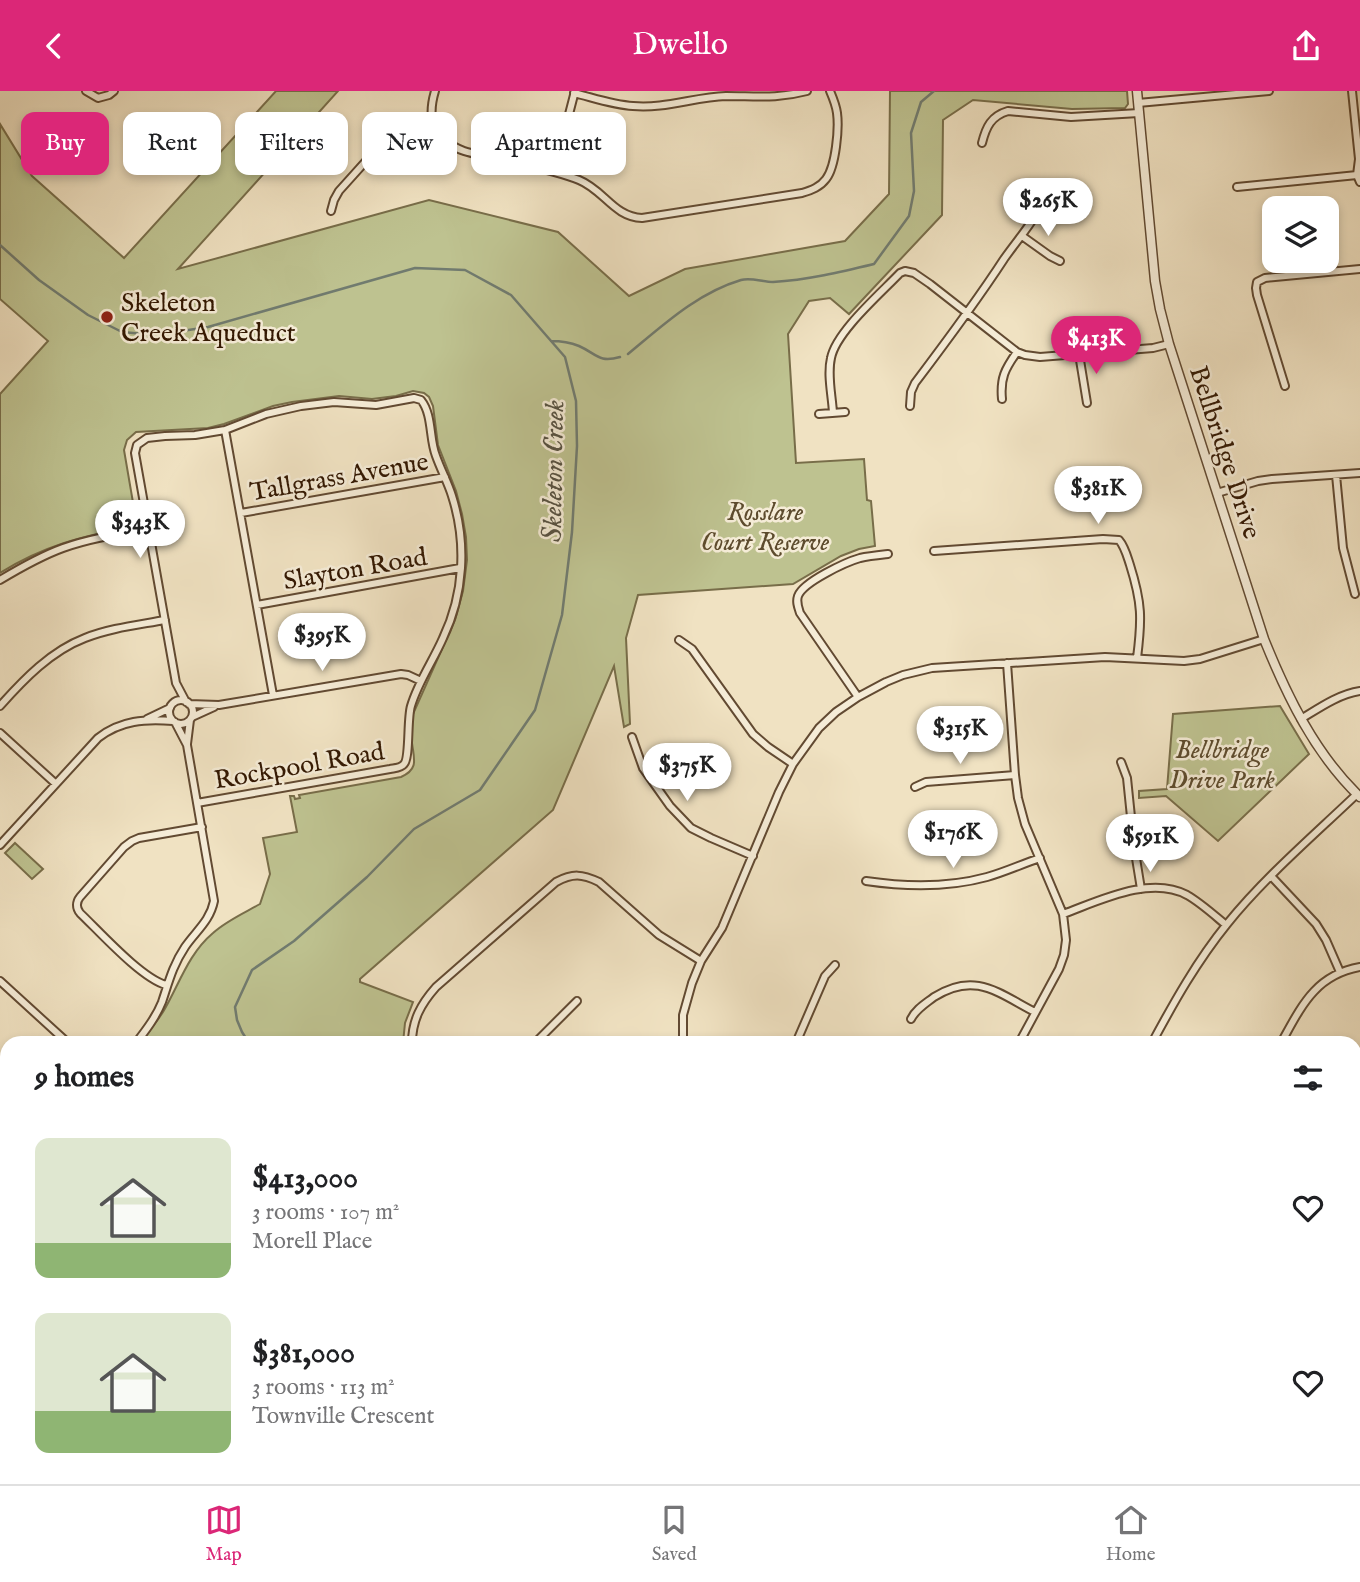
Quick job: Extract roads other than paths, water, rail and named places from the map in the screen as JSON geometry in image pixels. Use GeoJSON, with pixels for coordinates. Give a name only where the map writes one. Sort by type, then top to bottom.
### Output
{"type":"FeatureCollection","features":[{"type":"Feature","properties":{"kind":"street"},"geometry":{"type":"LineString","coordinates":[[86,91],[98,98],[109,96],[114,91]]}},
{"type":"Feature","properties":{"kind":"street"},"geometry":{"type":"LineString","coordinates":[[432,112],[435,91]]}},
{"type":"Feature","properties":{"kind":"street"},"geometry":{"type":"LineString","coordinates":[[570,112],[575,92],[634,106],[661,105],[696,95],[778,97],[807,91]]}},
{"type":"Feature","properties":{"kind":"street"},"geometry":{"type":"LineString","coordinates":[[563,175],[582,181],[621,212],[635,218],[651,218],[802,193],[818,186],[831,171],[837,113],[830,91]]}},
{"type":"Feature","properties":{"kind":"street","name":"Bellbridge Drive"},"geometry":{"type":"LineString","coordinates":[[1137,91],[1155,281],[1169,344],[1264,639],[1281,682],[1316,744],[1358,796]]}},
{"type":"Feature","properties":{"kind":"street"},"geometry":{"type":"LineString","coordinates":[[1138,103],[1269,91]]}},
{"type":"Feature","properties":{"kind":"street"},"geometry":{"type":"LineString","coordinates":[[1237,187],[1358,179],[1359,159],[1352,91]]}},
{"type":"Feature","properties":{"kind":"street"},"geometry":{"type":"LineString","coordinates":[[982,143],[993,118],[1008,111],[1071,117],[1139,113]]}},
{"type":"Feature","properties":{"kind":"street"},"geometry":{"type":"LineString","coordinates":[[331,211],[339,191],[362,165]]}},
{"type":"Feature","properties":{"kind":"street"},"geometry":{"type":"LineString","coordinates":[[910,406],[915,383],[968,314],[1038,213],[1043,200]]}},
{"type":"Feature","properties":{"kind":"street"},"geometry":{"type":"LineString","coordinates":[[1022,236],[1060,261]]}},
{"type":"Feature","properties":{"kind":"street"},"geometry":{"type":"LineString","coordinates":[[1257,282],[1265,278],[1360,269]]}},
{"type":"Feature","properties":{"kind":"street"},"geometry":{"type":"LineString","coordinates":[[833,413],[830,370],[837,341],[902,271],[914,273],[1017,352],[1032,356],[1079,354],[1153,348],[1169,344]]}},
{"type":"Feature","properties":{"kind":"street"},"geometry":{"type":"LineString","coordinates":[[1250,278],[1257,282]]}},
{"type":"Feature","properties":{"kind":"street"},"geometry":{"type":"LineString","coordinates":[[1257,282],[1257,295],[1285,386]]}},
{"type":"Feature","properties":{"kind":"street"},"geometry":{"type":"LineString","coordinates":[[1002,399],[1002,377],[1017,352]]}},
{"type":"Feature","properties":{"kind":"street"},"geometry":{"type":"LineString","coordinates":[[1079,354],[1087,403]]}},
{"type":"Feature","properties":{"kind":"street","name":"Rockpool Road"},"geometry":{"type":"LineString","coordinates":[[149,529],[135,453],[138,444],[147,438],[225,430],[266,414],[301,406],[334,402],[376,405],[416,398],[426,408],[433,446],[453,498],[460,526],[462,554],[456,602],[449,626],[421,681],[410,710],[408,754],[405,763],[401,766],[197,803]]}},
{"type":"Feature","properties":{"kind":"street"},"geometry":{"type":"LineString","coordinates":[[819,414],[845,412]]}},
{"type":"Feature","properties":{"kind":"street"},"geometry":{"type":"LineString","coordinates":[[225,430],[273,695]]}},
{"type":"Feature","properties":{"kind":"street"},"geometry":{"type":"LineString","coordinates":[[1217,493],[1258,481],[1360,473]]}},
{"type":"Feature","properties":{"kind":"street"},"geometry":{"type":"LineString","coordinates":[[1336,475],[1343,548],[1355,594]]}},
{"type":"Feature","properties":{"kind":"street","name":"Tallgrass Avenue"},"geometry":{"type":"LineString","coordinates":[[241,513],[444,477]]}},
{"type":"Feature","properties":{"kind":"street"},"geometry":{"type":"LineString","coordinates":[[0,580],[24,565],[65,547],[149,529],[176,683],[192,710],[187,745],[213,906],[207,920],[184,949],[166,985],[155,1016],[141,1036]]}},
{"type":"Feature","properties":{"kind":"street"},"geometry":{"type":"LineString","coordinates":[[1119,540],[1124,533]]}},
{"type":"Feature","properties":{"kind":"street"},"geometry":{"type":"LineString","coordinates":[[934,551],[1119,540],[1125,548],[1139,594],[1141,627],[1137,657]]}},
{"type":"Feature","properties":{"kind":"street"},"geometry":{"type":"LineString","coordinates":[[858,697],[800,613],[798,596],[804,588],[850,561],[888,554]]}},
{"type":"Feature","properties":{"kind":"street","name":"Slayton Road"},"geometry":{"type":"LineString","coordinates":[[257,605],[460,568]]}},
{"type":"Feature","properties":{"kind":"street"},"geometry":{"type":"LineString","coordinates":[[0,706],[44,663],[82,639],[165,620]]}},
{"type":"Feature","properties":{"kind":"street"},"geometry":{"type":"LineString","coordinates":[[683,1036],[683,1015],[692,983],[701,961],[722,928],[779,792],[793,764],[819,729],[836,712],[886,682],[932,668],[1105,656],[1166,661],[1200,659],[1264,639]]}},
{"type":"Feature","properties":{"kind":"street"},"geometry":{"type":"LineString","coordinates":[[679,640],[692,649],[753,734],[793,764]]}},
{"type":"Feature","properties":{"kind":"street"},"geometry":{"type":"LineString","coordinates":[[1007,663],[1014,775],[1025,824],[1063,914],[1066,940],[1059,969],[1023,1036]]}},
{"type":"Feature","properties":{"kind":"street"},"geometry":{"type":"LineString","coordinates":[[0,845],[98,738],[123,724],[146,719],[179,701],[219,705],[401,674],[421,681]]}},
{"type":"Feature","properties":{"kind":"street"},"geometry":{"type":"LineString","coordinates":[[176,683],[170,715],[187,745]]}},
{"type":"Feature","properties":{"kind":"street"},"geometry":{"type":"LineString","coordinates":[[1301,719],[1346,694],[1360,691]]}},
{"type":"Feature","properties":{"kind":"street"},"geometry":{"type":"LineString","coordinates":[[146,719],[183,724],[219,705]]}},
{"type":"Feature","properties":{"kind":"street"},"geometry":{"type":"LineString","coordinates":[[0,733],[55,784]]}},
{"type":"Feature","properties":{"kind":"street"},"geometry":{"type":"LineString","coordinates":[[632,737],[643,768],[670,806],[691,828],[753,856]]}},
{"type":"Feature","properties":{"kind":"street"},"geometry":{"type":"LineString","coordinates":[[1121,762],[1127,778],[1141,888]]}},
{"type":"Feature","properties":{"kind":"street"},"geometry":{"type":"LineString","coordinates":[[915,787],[926,782],[1014,775]]}},
{"type":"Feature","properties":{"kind":"street"},"geometry":{"type":"LineString","coordinates":[[1156,1036],[1196,966],[1226,925],[1271,876],[1358,796]]}},
{"type":"Feature","properties":{"kind":"street"},"geometry":{"type":"LineString","coordinates":[[166,985],[144,973],[78,912],[77,901],[132,841],[202,827]]}},
{"type":"Feature","properties":{"kind":"street"},"geometry":{"type":"LineString","coordinates":[[866,881],[906,886],[963,883],[989,877],[1040,857]]}},
{"type":"Feature","properties":{"kind":"street"},"geometry":{"type":"LineString","coordinates":[[412,1036],[415,1017],[436,987],[556,882],[566,877],[587,876],[599,882],[659,935],[701,961]]}},
{"type":"Feature","properties":{"kind":"street"},"geometry":{"type":"LineString","coordinates":[[1271,876],[1316,924],[1340,972]]}},
{"type":"Feature","properties":{"kind":"street"},"geometry":{"type":"LineString","coordinates":[[1063,914],[1141,888],[1166,888],[1186,894],[1226,925]]}},
{"type":"Feature","properties":{"kind":"street"},"geometry":{"type":"LineString","coordinates":[[799,1036],[825,976],[835,965]]}},
{"type":"Feature","properties":{"kind":"street"},"geometry":{"type":"LineString","coordinates":[[1284,1036],[1306,1000],[1320,985],[1340,972],[1360,967]]}},
{"type":"Feature","properties":{"kind":"street"},"geometry":{"type":"LineString","coordinates":[[0,981],[60,1036]]}},
{"type":"Feature","properties":{"kind":"street"},"geometry":{"type":"LineString","coordinates":[[911,1019],[920,1007],[947,989],[965,984],[985,987],[1035,1012]]}},
{"type":"Feature","properties":{"kind":"street"},"geometry":{"type":"LineString","coordinates":[[542,1036],[576,1001]]}},
{"type":"Feature","properties":{"kind":"waterway"},"geometry":{"type":"LineString","coordinates":[[628,354],[681,311],[725,286],[745,279],[773,282],[837,273],[874,264],[909,216],[914,191],[911,133],[921,102],[934,91]]}},
{"type":"Feature","properties":{"kind":"waterway","name":"Skeleton Creek"},"geometry":{"type":"LineString","coordinates":[[0,245],[39,280],[88,315],[122,332],[144,334],[208,327],[415,268],[465,270],[511,295],[565,357],[576,401],[577,446],[572,532],[562,615],[535,710],[480,790],[414,829],[367,877],[294,941],[252,970],[235,1007],[237,1020],[245,1036]]}},
{"type":"Feature","properties":{"kind":"waterway"},"geometry":{"type":"LineString","coordinates":[[551,341],[575,345],[602,358],[620,357]]}},
{"type":"Feature","properties":{"kind":"place","name":"Skeleton Creek Aqueduct"},"geometry":{"type":"Point","coordinates":[107,317]}},
{"type":"Feature","properties":{"kind":"park label","name":"Rosslare Court Reserve"},"geometry":{"type":"Point","coordinates":[765,526]}},
{"type":"Feature","properties":{"kind":"park label","name":"Bellbridge Drive Park"},"geometry":{"type":"Point","coordinates":[1222,764]}}]}
